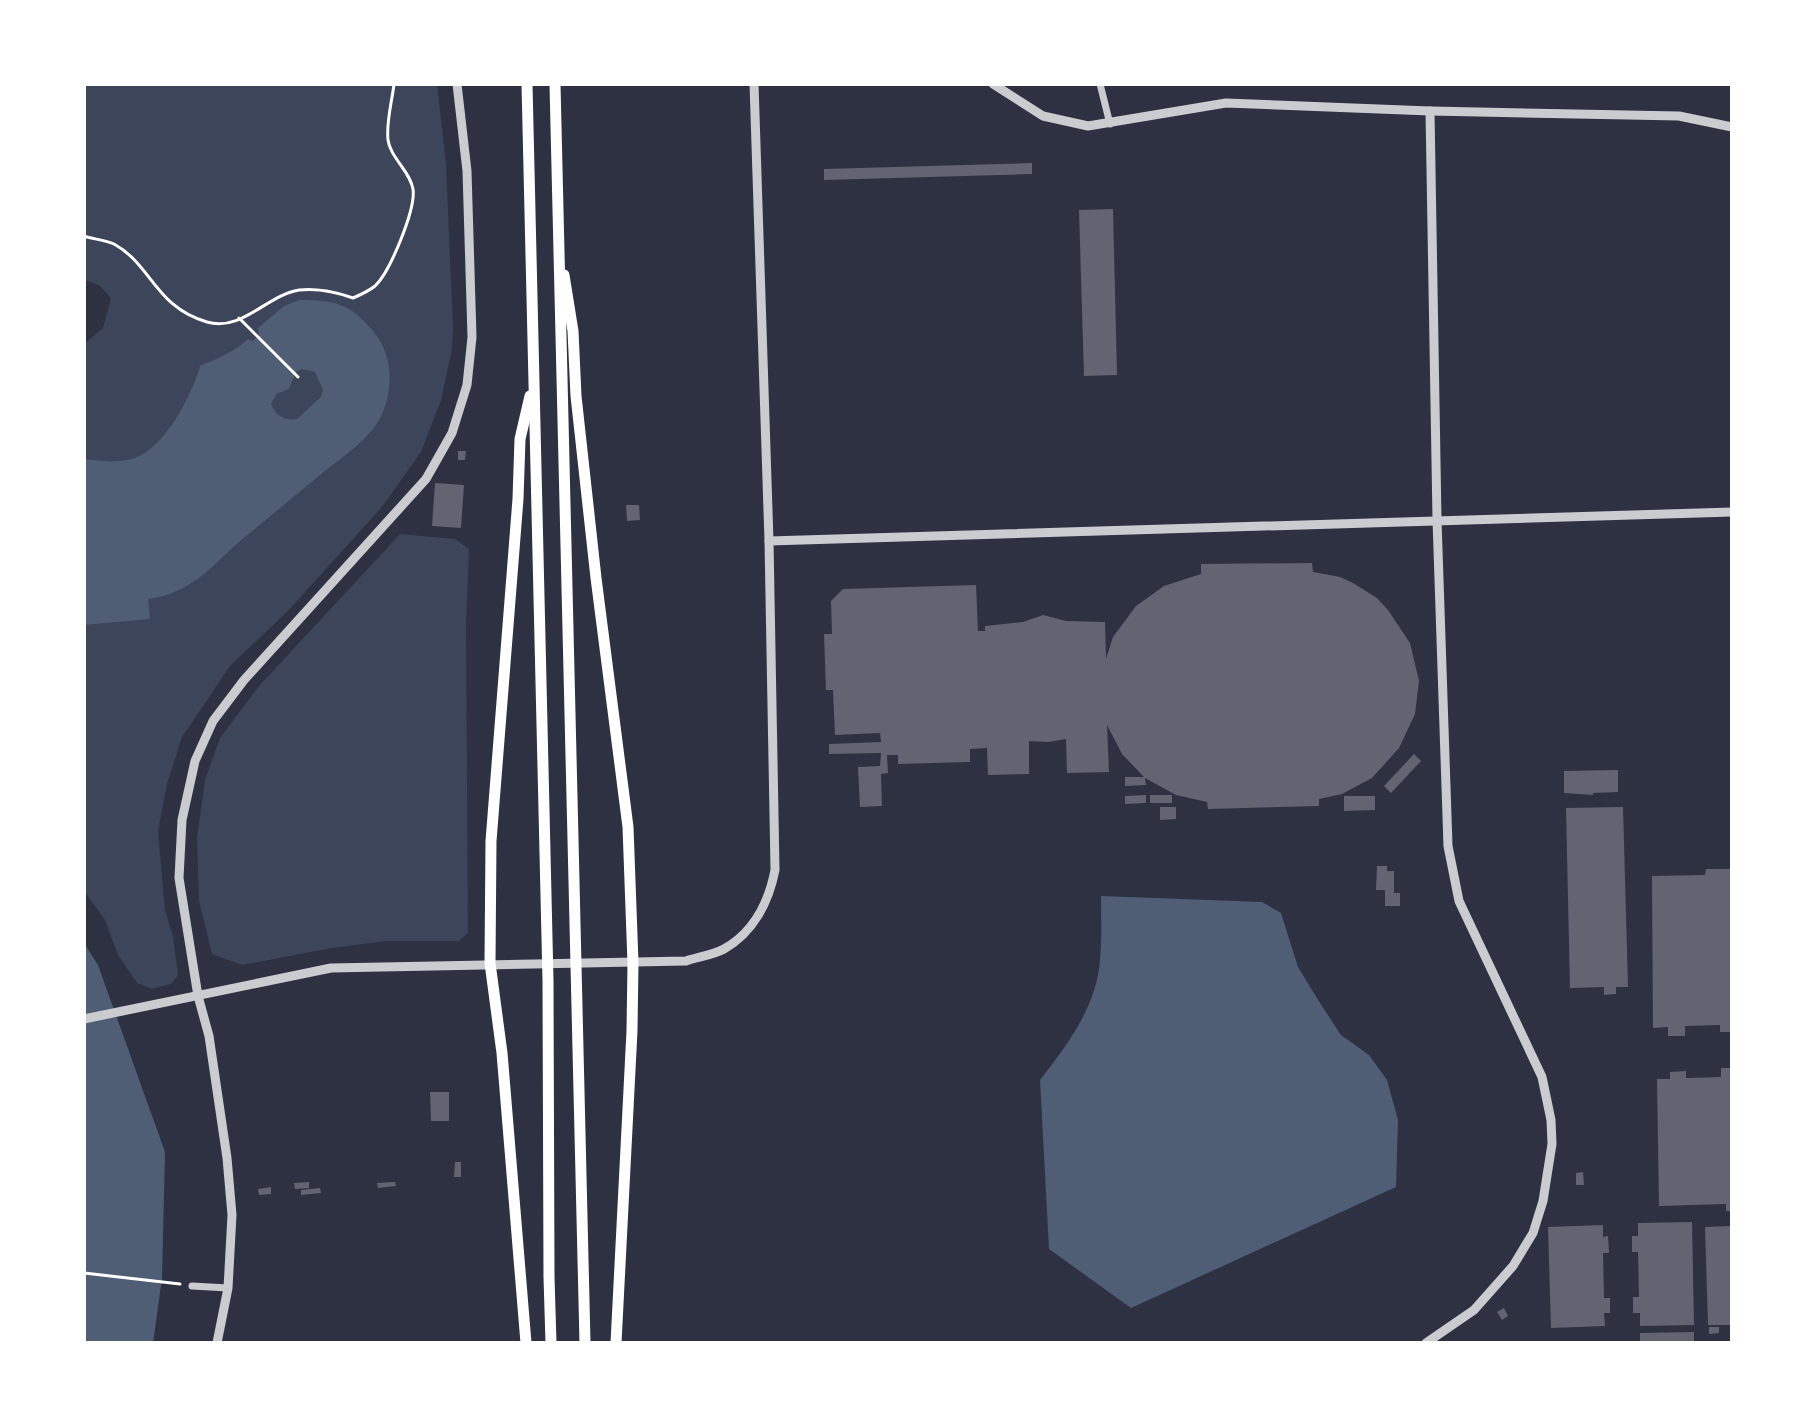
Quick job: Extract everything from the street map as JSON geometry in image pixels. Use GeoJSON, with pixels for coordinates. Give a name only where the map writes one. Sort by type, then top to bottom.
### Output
{"type":"FeatureCollection","features":[{"type":"Feature","properties":{"kind":"main road"},"geometry":{"type":"LineString","coordinates":[[527,84],[548,981],[551,1343]]}},
{"type":"Feature","properties":{"kind":"main road"},"geometry":{"type":"LineString","coordinates":[[555,84],[585,1343]]}},
{"type":"Feature","properties":{"kind":"main road"},"geometry":{"type":"LineString","coordinates":[[557,231],[573,331],[576,396],[596,578],[628,827],[632,1031],[616,1343]]}},
{"type":"Feature","properties":{"kind":"main road"},"geometry":{"type":"LineString","coordinates":[[526,1343],[502,1053],[490,963],[491,841],[520,439],[534,380]]}},
{"type":"Feature","properties":{"kind":"street"},"geometry":{"type":"LineString","coordinates":[[217,1343],[228,1288],[232,1215],[209,1036],[198,996],[179,878],[182,820],[195,761],[213,721],[244,680],[426,479],[452,433],[467,385],[472,337],[467,171],[457,84]]}},
{"type":"Feature","properties":{"kind":"street"},"geometry":{"type":"LineString","coordinates":[[84,1019],[331,968],[686,961],[724,949],[751,927],[769,898],[775,870],[769,541],[754,84]]}},
{"type":"Feature","properties":{"kind":"street"},"geometry":{"type":"LineString","coordinates":[[993,84],[1043,116],[1088,126],[1226,103],[1679,116],[1732,127]]}},
{"type":"Feature","properties":{"kind":"street"},"geometry":{"type":"LineString","coordinates":[[1100,84],[1110,124]]}},
{"type":"Feature","properties":{"kind":"street"},"geometry":{"type":"LineString","coordinates":[[1426,1343],[1474,1310],[1513,1266],[1533,1233],[1543,1201],[1552,1144],[1551,1120],[1542,1077],[1475,938],[1459,901],[1452,874],[1445,814],[1430,111]]}},
{"type":"Feature","properties":{"kind":"street"},"geometry":{"type":"LineString","coordinates":[[769,541],[1732,512]]}},
{"type":"Feature","properties":{"kind":"street"},"geometry":{"type":"LineString","coordinates":[[192,1286],[228,1288]]}},
{"type":"Feature","properties":{"kind":"path"},"geometry":{"type":"LineString","coordinates":[[84,236],[112,243],[178,309],[210,323],[254,314],[277,298],[299,290],[337,293],[353,298],[375,286],[397,251],[412,212],[413,187],[388,143],[394,84]]}},
{"type":"Feature","properties":{"kind":"path"},"geometry":{"type":"LineString","coordinates":[[239,318],[298,377]]}},
{"type":"Feature","properties":{"kind":"path"},"geometry":{"type":"LineString","coordinates":[[84,1273],[192,1286]]}},
{"type":"Feature","properties":{"kind":"shaded area"},"geometry":{"type":"Polygon","coordinates":[[[84,84],[437,84],[446,164],[453,328],[452,349],[441,400],[421,452],[382,507],[287,612],[230,666],[182,737],[167,784],[158,831],[165,911],[173,936],[178,975],[171,984],[152,989],[137,983],[118,955],[105,920],[84,891],[84,344],[103,328],[111,298],[99,285],[84,280],[84,84]]]}},
{"type":"Feature","properties":{"kind":"shaded area"},"geometry":{"type":"Polygon","coordinates":[[[299,300],[332,302],[357,314],[373,331],[384,349],[390,380],[387,402],[378,421],[355,447],[199,578],[172,593],[148,599],[150,619],[84,625],[84,459],[123,461],[146,452],[176,419],[200,366],[259,336],[258,328],[284,306],[299,300]],[[302,369],[296,372],[289,389],[276,394],[271,404],[278,415],[297,419],[321,397],[323,390],[315,372],[302,369]]]}},
{"type":"Feature","properties":{"kind":"shaded area"},"geometry":{"type":"Polygon","coordinates":[[[400,534],[455,539],[469,549],[466,623],[468,933],[459,941],[386,941],[242,965],[212,954],[199,901],[197,838],[205,780],[220,738],[259,686],[400,534]]]}},
{"type":"Feature","properties":{"kind":"shaded area"},"geometry":{"type":"Polygon","coordinates":[[[1101,896],[1262,902],[1281,913],[1298,967],[1320,1003],[1341,1035],[1369,1055],[1387,1080],[1398,1120],[1396,1187],[1131,1308],[1049,1249],[1040,1080],[1079,1024],[1093,993],[1100,959],[1101,896]]]}},
{"type":"Feature","properties":{"kind":"shaded area"},"geometry":{"type":"Polygon","coordinates":[[[84,943],[98,965],[165,1152],[162,1278],[153,1343],[84,1343],[84,943]]]}},
{"type":"Feature","properties":{"kind":"building"},"geometry":{"type":"Polygon","coordinates":[[[1032,163],[1032,174],[824,180],[824,169],[1032,163]]]}},
{"type":"Feature","properties":{"kind":"building"},"geometry":{"type":"Polygon","coordinates":[[[1113,209],[1117,375],[1084,376],[1079,210],[1113,209]]]}},
{"type":"Feature","properties":{"kind":"building"},"geometry":{"type":"Polygon","coordinates":[[[458,451],[466,451],[465,460],[458,460],[458,451]]]}},
{"type":"Feature","properties":{"kind":"building"},"geometry":{"type":"Polygon","coordinates":[[[435,483],[464,485],[461,528],[432,526],[435,483]]]}},
{"type":"Feature","properties":{"kind":"building"},"geometry":{"type":"Polygon","coordinates":[[[626,505],[639,505],[640,520],[627,521],[626,505]]]}},
{"type":"Feature","properties":{"kind":"building"},"geometry":{"type":"Polygon","coordinates":[[[1312,563],[1313,572],[1353,583],[1377,598],[1388,610],[1410,643],[1419,681],[1415,714],[1399,748],[1372,778],[1342,794],[1319,799],[1319,806],[1208,809],[1207,802],[1176,795],[1145,778],[1146,785],[1125,786],[1125,777],[1144,777],[1122,754],[1107,725],[1109,772],[1067,773],[1066,739],[1029,741],[1029,774],[988,775],[987,748],[970,749],[970,762],[898,764],[898,755],[887,755],[888,773],[881,774],[882,806],[860,807],[858,767],[880,766],[881,753],[829,754],[829,744],[881,742],[880,733],[835,735],[833,690],[826,690],[824,634],[832,634],[831,601],[843,589],[976,585],[978,631],[985,631],[985,626],[1023,622],[1043,615],[1066,621],[1105,622],[1106,659],[1113,637],[1136,606],[1164,586],[1201,574],[1201,564],[1312,563]]]}},
{"type":"Feature","properties":{"kind":"building"},"geometry":{"type":"Polygon","coordinates":[[[1414,754],[1421,761],[1391,793],[1384,786],[1414,754]]]}},
{"type":"Feature","properties":{"kind":"building"},"geometry":{"type":"Polygon","coordinates":[[[1618,770],[1618,792],[1593,795],[1564,793],[1564,771],[1618,770]]]}},
{"type":"Feature","properties":{"kind":"building"},"geometry":{"type":"Polygon","coordinates":[[[1146,795],[1146,803],[1125,804],[1125,796],[1146,795]]]}},
{"type":"Feature","properties":{"kind":"building"},"geometry":{"type":"Polygon","coordinates":[[[1150,795],[1172,795],[1172,803],[1150,803],[1150,795]]]}},
{"type":"Feature","properties":{"kind":"building"},"geometry":{"type":"Polygon","coordinates":[[[1344,796],[1375,796],[1375,810],[1344,811],[1344,796]]]}},
{"type":"Feature","properties":{"kind":"building"},"geometry":{"type":"Polygon","coordinates":[[[1160,807],[1176,807],[1176,819],[1160,820],[1160,807]]]}},
{"type":"Feature","properties":{"kind":"building"},"geometry":{"type":"Polygon","coordinates":[[[1623,807],[1628,987],[1616,987],[1616,994],[1604,995],[1604,987],[1570,988],[1566,808],[1623,807]]]}},
{"type":"Feature","properties":{"kind":"building"},"geometry":{"type":"Polygon","coordinates":[[[1377,866],[1387,866],[1387,871],[1394,871],[1394,893],[1400,893],[1400,906],[1385,906],[1385,890],[1376,890],[1377,866]]]}},
{"type":"Feature","properties":{"kind":"building"},"geometry":{"type":"Polygon","coordinates":[[[1706,869],[1732,869],[1732,1032],[1720,1032],[1720,1025],[1685,1026],[1685,1036],[1668,1036],[1668,1027],[1653,1028],[1652,876],[1705,875],[1706,869]]]}},
{"type":"Feature","properties":{"kind":"building"},"geometry":{"type":"Polygon","coordinates":[[[1721,1068],[1732,1068],[1732,1211],[1726,1211],[1726,1204],[1659,1206],[1657,1079],[1670,1079],[1670,1072],[1686,1071],[1686,1078],[1721,1077],[1721,1068]]]}},
{"type":"Feature","properties":{"kind":"building"},"geometry":{"type":"Polygon","coordinates":[[[430,1092],[449,1092],[449,1121],[431,1121],[430,1092]]]}},
{"type":"Feature","properties":{"kind":"building"},"geometry":{"type":"Polygon","coordinates":[[[455,1162],[461,1162],[461,1177],[454,1177],[455,1162]]]}},
{"type":"Feature","properties":{"kind":"building"},"geometry":{"type":"Polygon","coordinates":[[[1583,1172],[1584,1185],[1576,1185],[1576,1173],[1583,1172]]]}},
{"type":"Feature","properties":{"kind":"building"},"geometry":{"type":"Polygon","coordinates":[[[309,1182],[309,1188],[295,1189],[294,1183],[309,1182]]]}},
{"type":"Feature","properties":{"kind":"building"},"geometry":{"type":"Polygon","coordinates":[[[395,1182],[396,1186],[378,1188],[377,1183],[395,1182]]]}},
{"type":"Feature","properties":{"kind":"building"},"geometry":{"type":"Polygon","coordinates":[[[271,1187],[271,1194],[259,1195],[258,1189],[271,1187]]]}},
{"type":"Feature","properties":{"kind":"building"},"geometry":{"type":"Polygon","coordinates":[[[320,1188],[321,1193],[301,1195],[301,1190],[320,1188]]]}},
{"type":"Feature","properties":{"kind":"building"},"geometry":{"type":"Polygon","coordinates":[[[1692,1222],[1694,1325],[1640,1326],[1640,1313],[1633,1313],[1633,1297],[1639,1297],[1638,1252],[1632,1252],[1632,1236],[1638,1236],[1638,1223],[1692,1222]]]}},
{"type":"Feature","properties":{"kind":"building"},"geometry":{"type":"Polygon","coordinates":[[[1603,1225],[1603,1237],[1608,1236],[1609,1253],[1603,1253],[1604,1298],[1610,1298],[1610,1313],[1604,1313],[1605,1326],[1551,1328],[1548,1227],[1603,1225]]]}},
{"type":"Feature","properties":{"kind":"building"},"geometry":{"type":"Polygon","coordinates":[[[1732,1226],[1732,1325],[1708,1325],[1705,1227],[1732,1226]]]}},
{"type":"Feature","properties":{"kind":"building"},"geometry":{"type":"Polygon","coordinates":[[[1504,1308],[1508,1316],[1502,1320],[1497,1312],[1504,1308]]]}},
{"type":"Feature","properties":{"kind":"building"},"geometry":{"type":"Polygon","coordinates":[[[1709,1327],[1719,1327],[1719,1333],[1709,1334],[1709,1327]]]}},
{"type":"Feature","properties":{"kind":"building"},"geometry":{"type":"Polygon","coordinates":[[[1694,1332],[1694,1343],[1640,1343],[1640,1333],[1694,1332]]]}}]}
